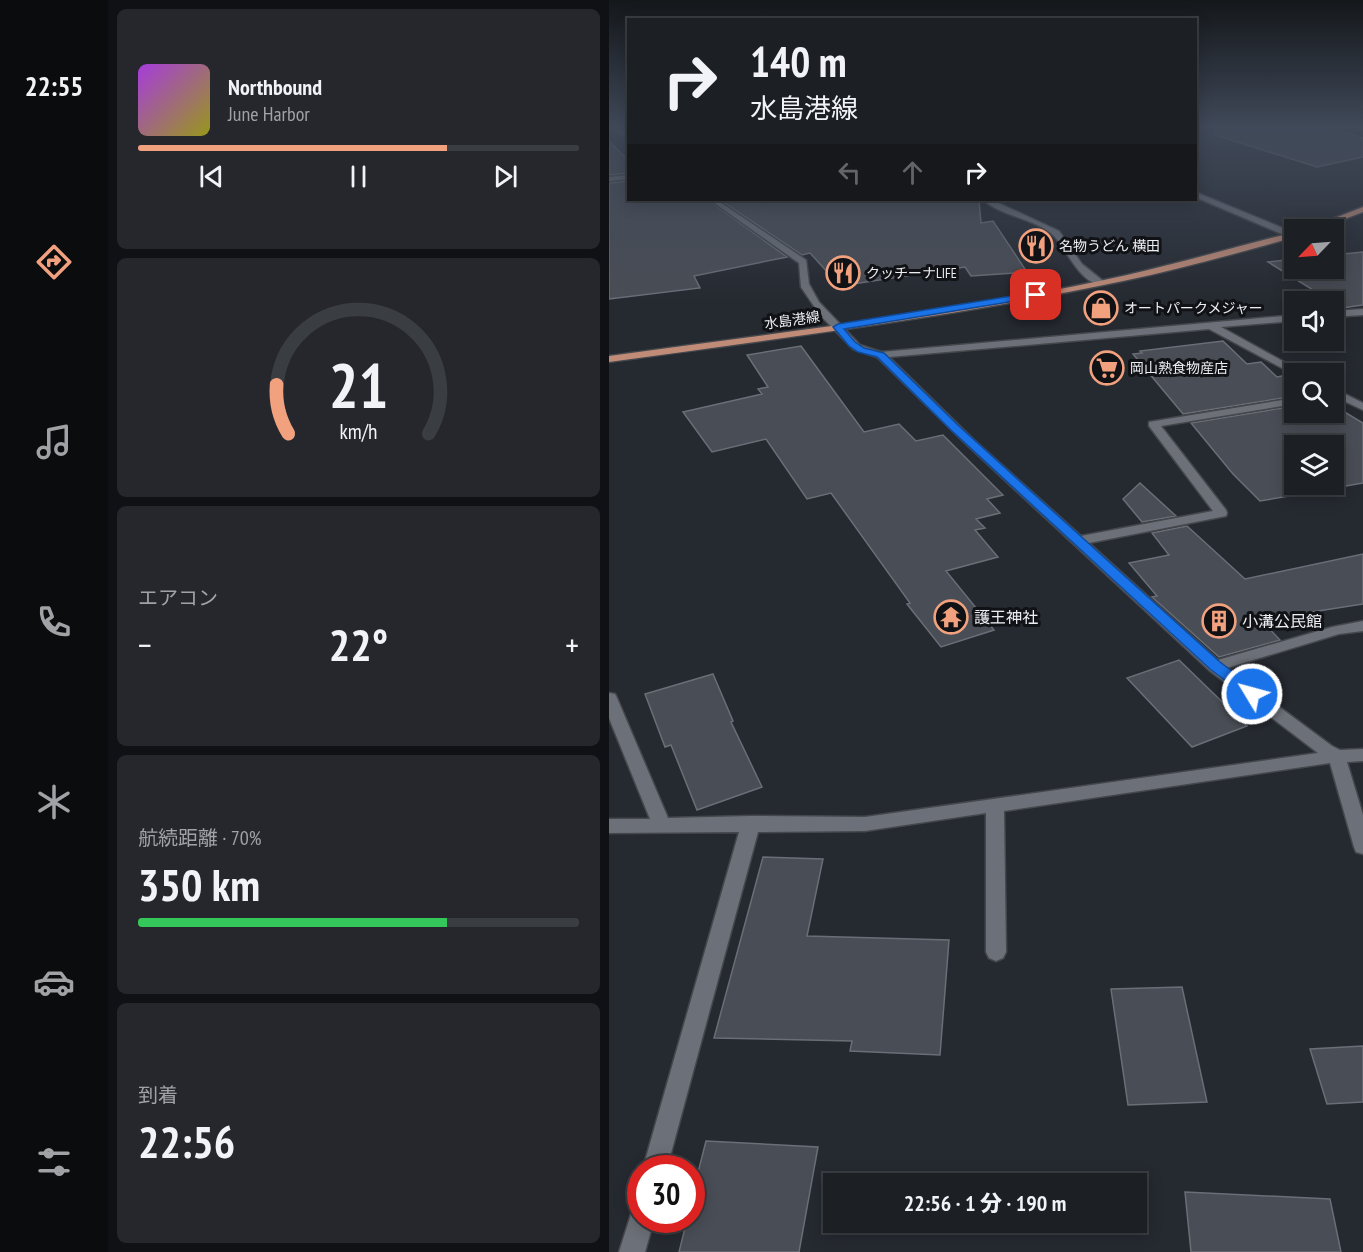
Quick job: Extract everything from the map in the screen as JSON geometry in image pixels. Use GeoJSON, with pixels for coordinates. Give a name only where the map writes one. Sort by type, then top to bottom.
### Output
{"type":"FeatureCollection","features":[{"type":"Feature","properties":{"kind":"main road"},"geometry":{"type":"LineString","coordinates":[[1337,219],[1363,209]]}},
{"type":"Feature","properties":{"kind":"main road","name":"水島港線"},"geometry":{"type":"LineString","coordinates":[[609,359],[838,327],[1015,299],[1175,266],[1284,236]]}},
{"type":"Feature","properties":{"kind":"street"},"geometry":{"type":"LineString","coordinates":[[1197,195],[1284,230]]}},
{"type":"Feature","properties":{"kind":"street"},"geometry":{"type":"LineString","coordinates":[[714,201],[803,262],[802,278],[807,293],[852,344],[861,350],[881,355],[1284,319]]}},
{"type":"Feature","properties":{"kind":"street"},"geometry":{"type":"LineString","coordinates":[[989,201],[1056,233],[1079,266],[1099,282]]}},
{"type":"Feature","properties":{"kind":"street"},"geometry":{"type":"LineString","coordinates":[[1344,313],[1363,312]]}},
{"type":"Feature","properties":{"kind":"street"},"geometry":{"type":"LineString","coordinates":[[1211,326],[1284,365]]}},
{"type":"Feature","properties":{"kind":"street"},"geometry":{"type":"LineString","coordinates":[[881,355],[953,426],[1215,666],[1337,756],[1363,847]]}},
{"type":"Feature","properties":{"kind":"street"},"geometry":{"type":"LineString","coordinates":[[1344,397],[1363,407]]}},
{"type":"Feature","properties":{"kind":"street"},"geometry":{"type":"LineString","coordinates":[[1078,541],[1221,513],[1153,424],[1284,403]]}},
{"type":"Feature","properties":{"kind":"street"},"geometry":{"type":"LineString","coordinates":[[1215,666],[1337,630],[1363,626]]}},
{"type":"Feature","properties":{"kind":"street"},"geometry":{"type":"LineString","coordinates":[[609,698],[662,825]]}},
{"type":"Feature","properties":{"kind":"street"},"geometry":{"type":"LineString","coordinates":[[609,826],[751,823],[865,824],[1337,756],[1363,755]]}},
{"type":"Feature","properties":{"kind":"street"},"geometry":{"type":"LineString","coordinates":[[995,805],[996,952]]}},
{"type":"Feature","properties":{"kind":"street"},"geometry":{"type":"LineString","coordinates":[[659,1155],[751,823]]}},
{"type":"Feature","properties":{"kind":"street"},"geometry":{"type":"LineString","coordinates":[[632,1252],[637,1233]]}},
{"type":"Feature","properties":{"kind":"building"},"geometry":{"type":"Polygon","coordinates":[[[609,184],[627,184],[627,201],[709,201],[787,257],[694,276],[700,288],[609,299],[609,184]]]}},
{"type":"Feature","properties":{"kind":"building"},"geometry":{"type":"Polygon","coordinates":[[[721,201],[979,201],[981,223],[993,221],[1027,272],[971,276],[965,267],[840,286],[810,253],[802,255],[721,201]]]}},
{"type":"Feature","properties":{"kind":"building"},"geometry":{"type":"Polygon","coordinates":[[[1363,252],[1363,305],[1344,308],[1344,291],[1315,291],[1295,279],[1344,279],[1344,254],[1363,252]]]}},
{"type":"Feature","properties":{"kind":"building"},"geometry":{"type":"Polygon","coordinates":[[[1284,260],[1284,272],[1268,262],[1284,260]]]}},
{"type":"Feature","properties":{"kind":"building"},"geometry":{"type":"Polygon","coordinates":[[[1223,341],[1247,364],[1261,362],[1277,377],[1284,376],[1284,398],[1183,414],[1133,354],[1142,353],[1140,351],[1223,341]]]}},
{"type":"Feature","properties":{"kind":"building"},"geometry":{"type":"Polygon","coordinates":[[[801,346],[864,432],[899,424],[916,441],[943,435],[1003,495],[987,499],[1000,513],[976,519],[985,528],[975,530],[998,557],[946,571],[994,630],[941,647],[907,604],[910,603],[831,493],[807,499],[766,439],[712,452],[683,412],[762,394],[758,389],[768,387],[747,355],[801,346]]]}},
{"type":"Feature","properties":{"kind":"building"},"geometry":{"type":"Polygon","coordinates":[[[1284,408],[1284,423],[1344,423],[1344,412],[1363,423],[1363,483],[1344,486],[1344,435],[1284,435],[1284,495],[1294,495],[1260,501],[1233,474],[1191,423],[1284,408]]]}},
{"type":"Feature","properties":{"kind":"building"},"geometry":{"type":"Polygon","coordinates":[[[1140,483],[1176,516],[1142,522],[1123,499],[1140,483]]]}},
{"type":"Feature","properties":{"kind":"building"},"geometry":{"type":"Polygon","coordinates":[[[1187,526],[1245,579],[1363,554],[1363,604],[1261,620],[1280,640],[1219,657],[1152,597],[1157,596],[1129,563],[1169,555],[1152,533],[1187,526]]]}},
{"type":"Feature","properties":{"kind":"building"},"geometry":{"type":"Polygon","coordinates":[[[1179,660],[1247,726],[1192,747],[1127,678],[1179,660]]]}},
{"type":"Feature","properties":{"kind":"building"},"geometry":{"type":"Polygon","coordinates":[[[713,674],[733,721],[731,722],[762,787],[697,810],[671,745],[665,747],[645,694],[713,674]]]}},
{"type":"Feature","properties":{"kind":"building"},"geometry":{"type":"Polygon","coordinates":[[[763,857],[823,859],[807,936],[949,940],[940,1055],[850,1051],[852,1041],[714,1038],[763,857]]]}},
{"type":"Feature","properties":{"kind":"building"},"geometry":{"type":"Polygon","coordinates":[[[1182,987],[1207,1102],[1128,1105],[1111,989],[1182,987]]]}},
{"type":"Feature","properties":{"kind":"building"},"geometry":{"type":"Polygon","coordinates":[[[1363,1046],[1363,1102],[1327,1104],[1310,1049],[1363,1046]]]}},
{"type":"Feature","properties":{"kind":"building"},"geometry":{"type":"Polygon","coordinates":[[[706,1141],[818,1147],[799,1252],[679,1252],[684,1233],[705,1233],[705,1155],[702,1155],[706,1141]]]}},
{"type":"Feature","properties":{"kind":"building"},"geometry":{"type":"Polygon","coordinates":[[[1185,1192],[1330,1199],[1341,1252],[1191,1252],[1185,1192]]]}},
{"type":"Feature","properties":{"kind":"place","name":"名物うどん 横田"},"geometry":{"type":"Point","coordinates":[1036,246]}},
{"type":"Feature","properties":{"kind":"place","name":"クッチーナLIFE"},"geometry":{"type":"Point","coordinates":[843,273]}},
{"type":"Feature","properties":{"kind":"place","name":"オートパークメジャー"},"geometry":{"type":"Point","coordinates":[1101,308]}},
{"type":"Feature","properties":{"kind":"place","name":"岡山熟食物産店"},"geometry":{"type":"Point","coordinates":[1107,368]}},
{"type":"Feature","properties":{"kind":"place","name":"護王神社"},"geometry":{"type":"Point","coordinates":[951,617]}},
{"type":"Feature","properties":{"kind":"place","name":"小溝公民館"},"geometry":{"type":"Point","coordinates":[1219,621]}},
{"type":"Feature","properties":{"kind":"route"},"geometry":{"type":"LineString","coordinates":[[1036,295],[838,327],[852,344],[861,350],[881,355],[956,429],[1112,572],[1215,666],[1252,694]]}}]}
